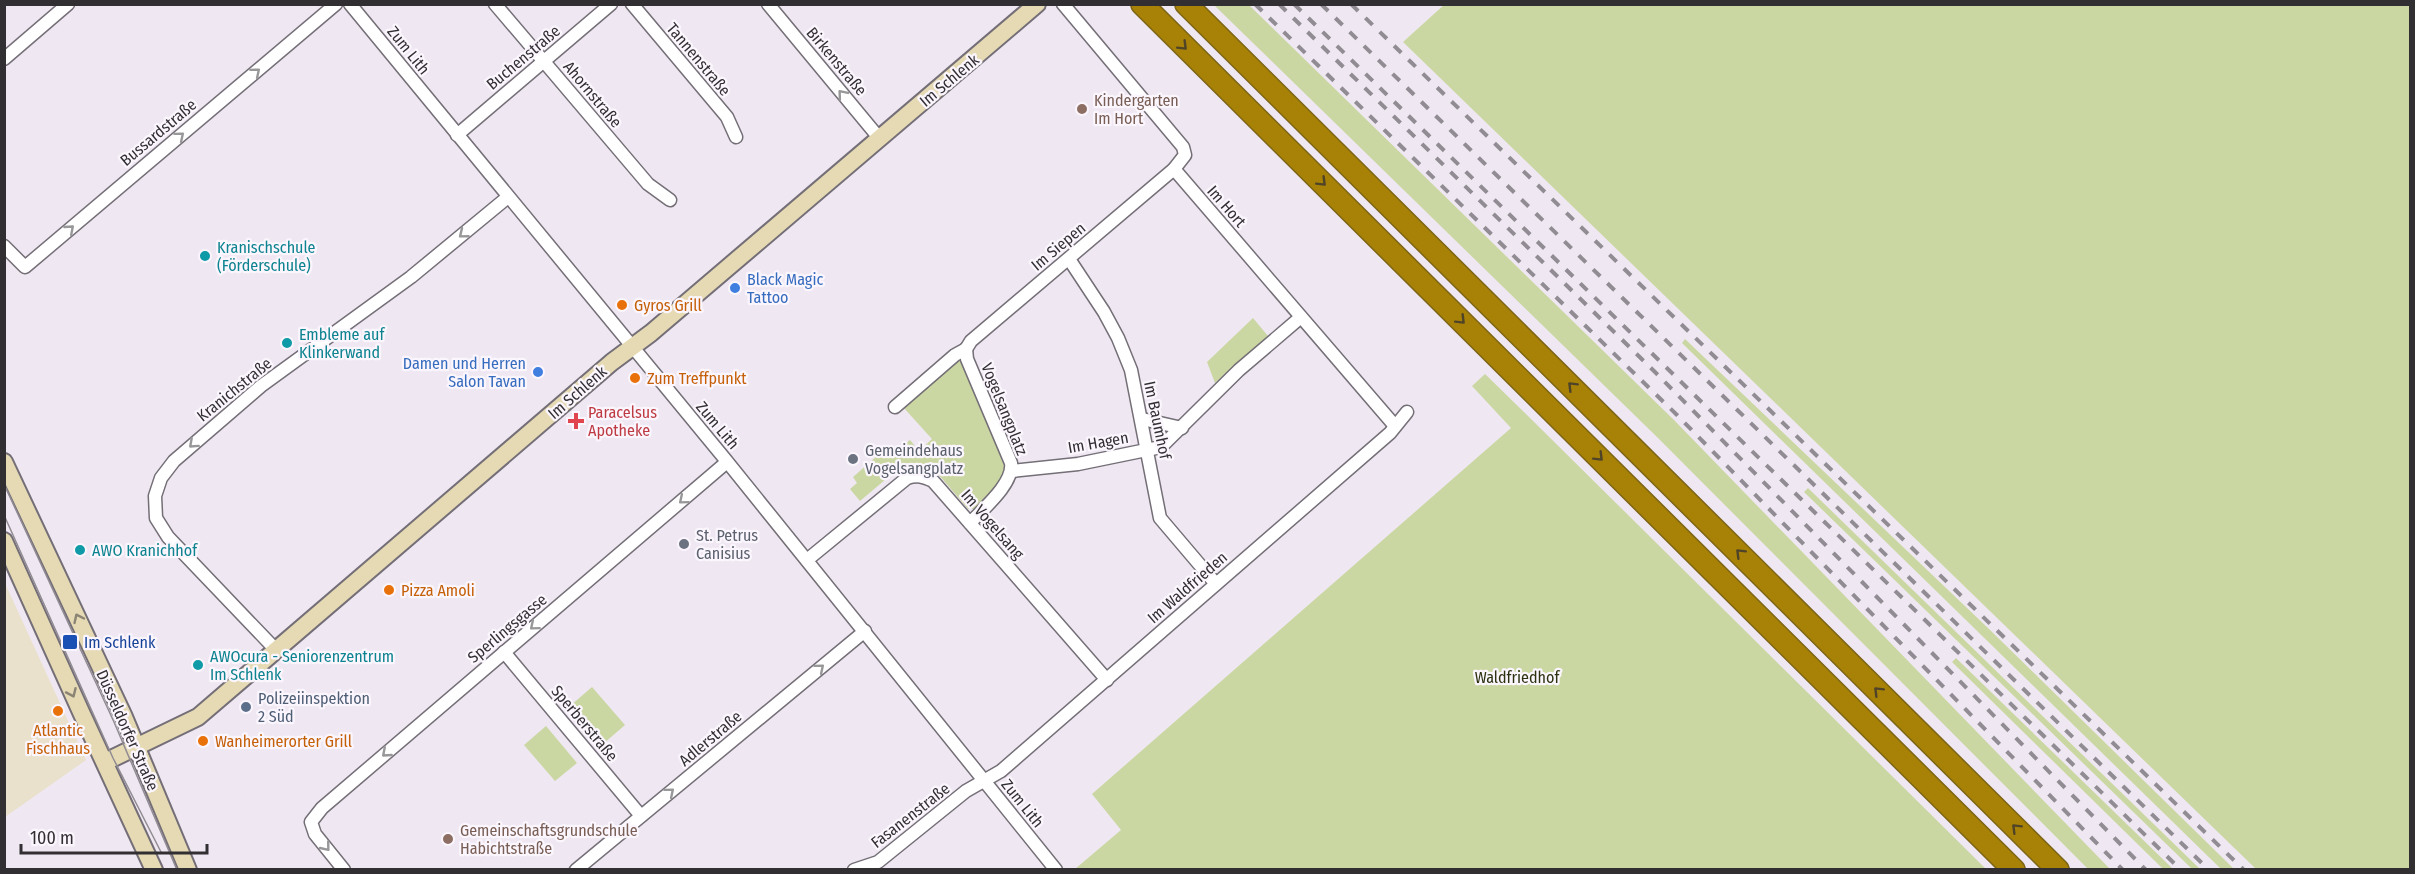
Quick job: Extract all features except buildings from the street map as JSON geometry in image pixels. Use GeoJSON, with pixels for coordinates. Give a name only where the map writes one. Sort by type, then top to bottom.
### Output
{"type":"FeatureCollection","features":[{"type":"Feature","properties":{"kind":"highway"},"geometry":{"type":"LineString","coordinates":[[1142,4],[2014,870]]}},
{"type":"Feature","properties":{"kind":"highway"},"geometry":{"type":"LineString","coordinates":[[1186,4],[2058,870]]}},
{"type":"Feature","properties":{"kind":"street"},"geometry":{"type":"LineString","coordinates":[[4,59],[68,4]]}},
{"type":"Feature","properties":{"kind":"street","name":"Bussardstraße"},"geometry":{"type":"LineString","coordinates":[[4,246],[25,267],[336,4]]}},
{"type":"Feature","properties":{"kind":"street","name":"Zum Lith"},"geometry":{"type":"LineString","coordinates":[[350,4],[865,631],[1056,870]]}},
{"type":"Feature","properties":{"kind":"street","name":"Ahornstraße"},"geometry":{"type":"LineString","coordinates":[[495,4],[648,184],[670,200]]}},
{"type":"Feature","properties":{"kind":"street","name":"Buchenstraße"},"geometry":{"type":"LineString","coordinates":[[457,135],[611,4]]}},
{"type":"Feature","properties":{"kind":"street","name":"Tannenstraße"},"geometry":{"type":"LineString","coordinates":[[632,4],[727,117],[736,137]]}},
{"type":"Feature","properties":{"kind":"street","name":"Birkenstraße"},"geometry":{"type":"LineString","coordinates":[[768,4],[880,139]]}},
{"type":"Feature","properties":{"kind":"street","name":"Im Schlenk"},"geometry":{"type":"LineString","coordinates":[[105,762],[198,717],[1037,4]]}},
{"type":"Feature","properties":{"kind":"street"},"geometry":{"type":"LineString","coordinates":[[1063,4],[1183,147],[1185,155],[1174,169]]}},
{"type":"Feature","properties":{"kind":"street","name":"Im Siepen"},"geometry":{"type":"LineString","coordinates":[[966,349],[971,341],[1174,169]]}},
{"type":"Feature","properties":{"kind":"street","name":"Im Hort"},"geometry":{"type":"LineString","coordinates":[[1174,169],[1395,426]]}},
{"type":"Feature","properties":{"kind":"street","name":"Kranichstraße"},"geometry":{"type":"LineString","coordinates":[[276,650],[168,537],[156,518],[155,496],[161,478],[174,461],[261,386],[385,296],[508,197]]}},
{"type":"Feature","properties":{"kind":"street","name":"Im Baumhof"},"geometry":{"type":"LineString","coordinates":[[1069,259],[1104,312],[1131,370],[1163,523],[1216,584]]}},
{"type":"Feature","properties":{"kind":"street","name":"Im Hagen"},"geometry":{"type":"LineString","coordinates":[[1012,471],[1078,464],[1161,447],[1239,370],[1300,317]]}},
{"type":"Feature","properties":{"kind":"street","name":"Vogelsangplatz"},"geometry":{"type":"LineString","coordinates":[[895,408],[955,355],[966,349],[967,359],[1011,463],[1012,471],[1008,481],[970,523]]}},
{"type":"Feature","properties":{"kind":"street","name":"Im Waldfrieden"},"geometry":{"type":"LineString","coordinates":[[984,781],[1001,771],[1107,680],[1390,433],[1407,412]]}},
{"type":"Feature","properties":{"kind":"street","name":"Im Hagen"},"geometry":{"type":"LineString","coordinates":[[1142,419],[1182,428]]}},
{"type":"Feature","properties":{"kind":"street","name":"Düsseldorfer Straße"},"geometry":{"type":"LineString","coordinates":[[4,462],[137,748],[188,870]]}},
{"type":"Feature","properties":{"kind":"street","name":"Sperlingsgasse"},"geometry":{"type":"LineString","coordinates":[[344,870],[315,834],[311,822],[322,808],[727,462]]}},
{"type":"Feature","properties":{"kind":"street","name":"Im Vogelsang"},"geometry":{"type":"LineString","coordinates":[[807,560],[906,478],[916,475],[933,481],[1107,680]]}},
{"type":"Feature","properties":{"kind":"street","name":"Düsseldorfer Straße"},"geometry":{"type":"LineString","coordinates":[[4,541],[154,870]]}},
{"type":"Feature","properties":{"kind":"street","name":"Adlerstraße"},"geometry":{"type":"LineString","coordinates":[[576,870],[865,631]]}},
{"type":"Feature","properties":{"kind":"street","name":"Sperberstraße"},"geometry":{"type":"LineString","coordinates":[[504,652],[641,816]]}},
{"type":"Feature","properties":{"kind":"street","name":"Fasanenstraße"},"geometry":{"type":"LineString","coordinates":[[854,870],[878,862],[966,791],[984,781]]}},
{"type":"Feature","properties":{"kind":"shaded area"},"geometry":{"type":"Polygon","coordinates":[[[4,581],[86,760],[5,817],[4,817],[4,581]]]}},
{"type":"Feature","properties":{"kind":"green space"},"geometry":{"type":"Polygon","coordinates":[[[1445,4],[2410,5],[2410,869],[2256,869],[1403,42],[1445,4]]]}},
{"type":"Feature","properties":{"kind":"green space"},"geometry":{"type":"Polygon","coordinates":[[[1214,5],[1249,5],[1674,420],[2110,869],[2088,869],[1658,438],[1214,5]]]}},
{"type":"Feature","properties":{"kind":"green space"},"geometry":{"type":"Polygon","coordinates":[[[1253,318],[1268,336],[1215,383],[1207,362],[1253,318]]]}},
{"type":"Feature","properties":{"kind":"green space"},"geometry":{"type":"Polygon","coordinates":[[[1685,339],[1988,628],[2234,869],[2221,869],[1682,343],[1685,339]]]}},
{"type":"Feature","properties":{"kind":"green space"},"geometry":{"type":"Polygon","coordinates":[[[958,359],[962,359],[1005,468],[1003,478],[974,509],[968,509],[933,468],[920,463],[905,463],[860,501],[850,489],[857,483],[853,477],[886,448],[892,455],[910,440],[919,451],[932,439],[903,407],[958,359]]]}},
{"type":"Feature","properties":{"kind":"green space","name":"Waldfriedhof"},"geometry":{"type":"Polygon","coordinates":[[[1485,374],[1986,869],[1075,869],[1121,830],[1092,794],[1511,428],[1472,386],[1485,374]]]}},
{"type":"Feature","properties":{"kind":"green space"},"geometry":{"type":"Polygon","coordinates":[[[1808,488],[2200,869],[2192,869],[1804,492],[1808,488]]]}},
{"type":"Feature","properties":{"kind":"green space"},"geometry":{"type":"Polygon","coordinates":[[[1956,658],[2173,869],[2163,869],[1952,662],[1956,658]]]}},
{"type":"Feature","properties":{"kind":"green space"},"geometry":{"type":"Polygon","coordinates":[[[592,687],[625,725],[603,744],[570,706],[592,687]]]}},
{"type":"Feature","properties":{"kind":"green space"},"geometry":{"type":"Polygon","coordinates":[[[546,726],[577,763],[555,781],[524,745],[546,726]]]}},
{"type":"Feature","properties":{"kind":"tram line"},"geometry":{"type":"LineString","coordinates":[[4,484],[114,722],[177,870]]}},
{"type":"Feature","properties":{"kind":"tram line"},"geometry":{"type":"LineString","coordinates":[[4,515],[113,758],[161,852]]}},
{"type":"Feature","properties":{"kind":"railway"},"geometry":{"type":"LineString","coordinates":[[1255,4],[1677,415],[2123,870]]}},
{"type":"Feature","properties":{"kind":"railway"},"geometry":{"type":"LineString","coordinates":[[1279,4],[1655,372],[2146,870]]}},
{"type":"Feature","properties":{"kind":"railway"},"geometry":{"type":"LineString","coordinates":[[1294,4],[2181,870]]}},
{"type":"Feature","properties":{"kind":"railway"},"geometry":{"type":"LineString","coordinates":[[1321,4],[2209,870]]}},
{"type":"Feature","properties":{"kind":"railway"},"geometry":{"type":"LineString","coordinates":[[1351,4],[2244,870]]}},
{"type":"Feature","properties":{"kind":"place","name":"Kindergarten Im Hort"},"geometry":{"type":"Point","coordinates":[1082,109]}},
{"type":"Feature","properties":{"kind":"place","name":"Kranischschule (Förderschule)"},"geometry":{"type":"Point","coordinates":[205,256]}},
{"type":"Feature","properties":{"kind":"place","name":"Black Magic Tattoo"},"geometry":{"type":"Point","coordinates":[735,288]}},
{"type":"Feature","properties":{"kind":"place","name":"Gyros Grill"},"geometry":{"type":"Point","coordinates":[622,305]}},
{"type":"Feature","properties":{"kind":"place","name":"Embleme auf Klinkerwand"},"geometry":{"type":"Point","coordinates":[287,343]}},
{"type":"Feature","properties":{"kind":"place","name":"Damen und Herren Salon Tavan"},"geometry":{"type":"Point","coordinates":[538,372]}},
{"type":"Feature","properties":{"kind":"place","name":"Zum Treffpunkt"},"geometry":{"type":"Point","coordinates":[635,378]}},
{"type":"Feature","properties":{"kind":"place","name":"Paracelsus Apotheke"},"geometry":{"type":"Point","coordinates":[576,421]}},
{"type":"Feature","properties":{"kind":"place","name":"Gemeindehaus Vogelsangplatz"},"geometry":{"type":"Point","coordinates":[853,459]}},
{"type":"Feature","properties":{"kind":"place","name":"St. Petrus Canisius"},"geometry":{"type":"Point","coordinates":[684,544]}},
{"type":"Feature","properties":{"kind":"place","name":"AWO Kranichhof"},"geometry":{"type":"Point","coordinates":[80,550]}},
{"type":"Feature","properties":{"kind":"place","name":"Pizza Amoli"},"geometry":{"type":"Point","coordinates":[389,590]}},
{"type":"Feature","properties":{"kind":"place","name":"Im Schlenk"},"geometry":{"type":"Point","coordinates":[70,642]}},
{"type":"Feature","properties":{"kind":"place","name":"AWOcura - Seniorenzentrum Im Schlenk"},"geometry":{"type":"Point","coordinates":[198,665]}},
{"type":"Feature","properties":{"kind":"place","name":"Polizeiinspektion 2 Süd"},"geometry":{"type":"Point","coordinates":[246,707]}},
{"type":"Feature","properties":{"kind":"place","name":"Atlantic Fischhaus"},"geometry":{"type":"Point","coordinates":[58,711]}},
{"type":"Feature","properties":{"kind":"place","name":"Wanheimerorter Grill"},"geometry":{"type":"Point","coordinates":[203,741]}},
{"type":"Feature","properties":{"kind":"place","name":"Gemeinschaftsgrundschule Habichtstraße"},"geometry":{"type":"Point","coordinates":[448,839]}}]}
